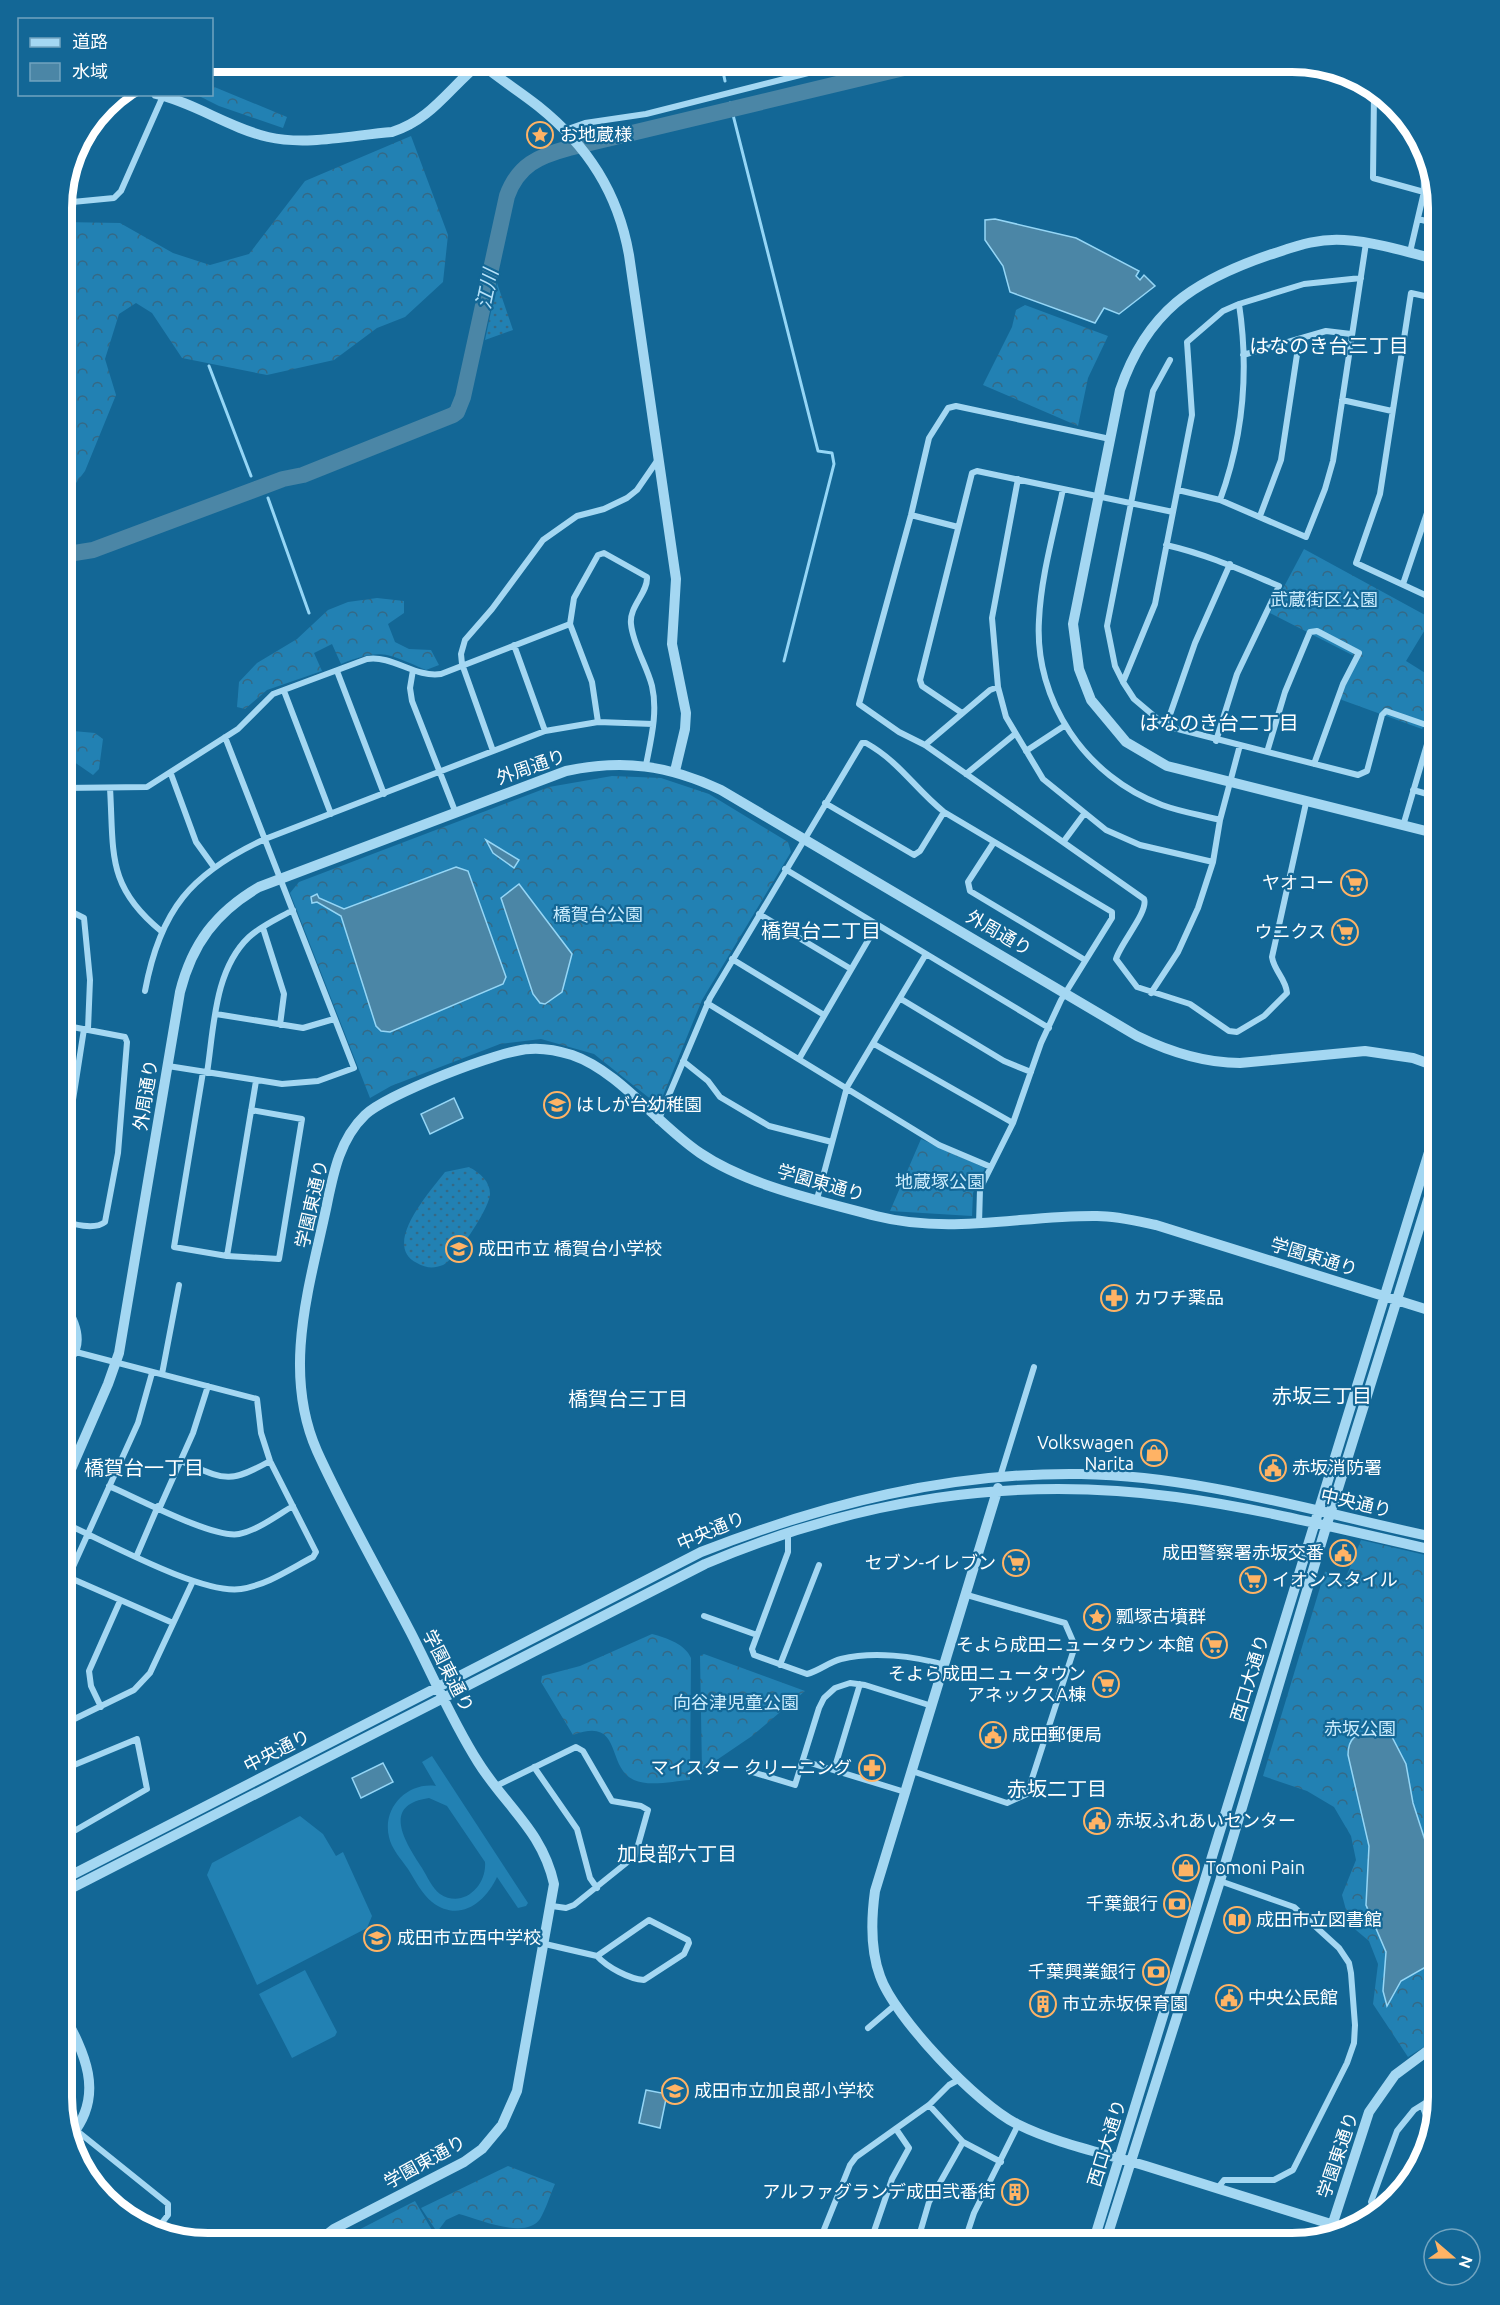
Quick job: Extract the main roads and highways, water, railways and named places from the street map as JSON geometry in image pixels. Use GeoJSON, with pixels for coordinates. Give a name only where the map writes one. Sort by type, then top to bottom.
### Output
{"type":"FeatureCollection","features":[{"type":"Feature","properties":{"kind":"water"},"geometry":{"type":"Polygon","coordinates":[[[995,219],[1076,238],[1139,271],[1136,276],[1140,280],[1144,275],[1155,286],[1119,314],[1104,308],[1095,323],[1010,292],[1003,266],[985,240],[985,220],[995,219]]]}},
{"type":"Feature","properties":{"kind":"water"},"geometry":{"type":"Polygon","coordinates":[[[486,840],[519,860],[514,868],[493,853],[486,840]]]}},
{"type":"Feature","properties":{"kind":"water"},"geometry":{"type":"Polygon","coordinates":[[[456,867],[468,871],[506,977],[503,984],[390,1032],[381,1031],[376,1026],[341,916],[317,902],[312,903],[311,897],[317,894],[319,898],[344,909],[456,867]]]}},
{"type":"Feature","properties":{"kind":"water"},"geometry":{"type":"Polygon","coordinates":[[[519,884],[572,954],[562,992],[545,1004],[540,1003],[533,994],[501,898],[519,884]]]}},
{"type":"Feature","properties":{"kind":"water"},"geometry":{"type":"Polygon","coordinates":[[[454,1098],[463,1118],[430,1134],[421,1114],[454,1098]]]}},
{"type":"Feature","properties":{"kind":"water"},"geometry":{"type":"Polygon","coordinates":[[[1373,1731],[1391,1735],[1406,1764],[1413,1803],[1428,1850],[1428,1966],[1401,1981],[1387,2006],[1383,1991],[1386,1952],[1366,1905],[1369,1846],[1348,1755],[1351,1740],[1362,1733],[1373,1731]]]}},
{"type":"Feature","properties":{"kind":"water"},"geometry":{"type":"Polygon","coordinates":[[[383,1763],[393,1782],[361,1798],[352,1778],[383,1763]]]}},
{"type":"Feature","properties":{"kind":"water"},"geometry":{"type":"Polygon","coordinates":[[[646,2090],[667,2094],[660,2128],[639,2123],[646,2090]]]}},
{"type":"Feature","properties":{"kind":"waterway"},"geometry":{"type":"LineString","coordinates":[[723,72],[725,81]]}},
{"type":"Feature","properties":{"kind":"waterway","name":"江川"},"geometry":{"type":"LineString","coordinates":[[72,553],[93,550],[283,479],[303,475],[457,412],[463,397],[507,196],[517,177],[531,163],[569,148],[887,72]]}},
{"type":"Feature","properties":{"kind":"waterway"},"geometry":{"type":"LineString","coordinates":[[730,103],[818,451],[832,453],[834,464],[784,661]]}},
{"type":"Feature","properties":{"kind":"waterway"},"geometry":{"type":"LineString","coordinates":[[209,366],[251,476]]}},
{"type":"Feature","properties":{"kind":"waterway","name":"江川"},"geometry":{"type":"LineString","coordinates":[[255,483],[258,488]]}},
{"type":"Feature","properties":{"kind":"waterway","name":"江川"},"geometry":{"type":"LineString","coordinates":[[265,485],[266,491]]}},
{"type":"Feature","properties":{"kind":"waterway"},"geometry":{"type":"LineString","coordinates":[[268,498],[309,613]]}},
{"type":"Feature","properties":{"kind":"place","name":"お地蔵様"},"geometry":{"type":"Point","coordinates":[540,135]}},
{"type":"Feature","properties":{"kind":"place","name":"ヤオコー"},"geometry":{"type":"Point","coordinates":[1354,883]}},
{"type":"Feature","properties":{"kind":"place","name":"ウニクス"},"geometry":{"type":"Point","coordinates":[1345,932]}},
{"type":"Feature","properties":{"kind":"place","name":"はしが台幼稚園"},"geometry":{"type":"Point","coordinates":[557,1105]}},
{"type":"Feature","properties":{"kind":"place","name":"成田市立 橋賀台小学校"},"geometry":{"type":"Point","coordinates":[459,1249]}},
{"type":"Feature","properties":{"kind":"place","name":"カワチ薬品"},"geometry":{"type":"Point","coordinates":[1114,1298]}},
{"type":"Feature","properties":{"kind":"place","name":"Volkswagen Narita"},"geometry":{"type":"Point","coordinates":[1154,1453]}},
{"type":"Feature","properties":{"kind":"place","name":"赤坂消防署"},"geometry":{"type":"Point","coordinates":[1273,1468]}},
{"type":"Feature","properties":{"kind":"place","name":"成田警察署赤坂交番"},"geometry":{"type":"Point","coordinates":[1343,1553]}},
{"type":"Feature","properties":{"kind":"place","name":"セブン-イレブン"},"geometry":{"type":"Point","coordinates":[1016,1563]}},
{"type":"Feature","properties":{"kind":"place","name":"イオンスタイル"},"geometry":{"type":"Point","coordinates":[1253,1580]}},
{"type":"Feature","properties":{"kind":"place","name":"瓢塚古墳群"},"geometry":{"type":"Point","coordinates":[1097,1617]}},
{"type":"Feature","properties":{"kind":"place","name":"そよら成田ニュータウン 本館"},"geometry":{"type":"Point","coordinates":[1214,1645]}},
{"type":"Feature","properties":{"kind":"place","name":"そよら成田ニュータウン アネックスA棟"},"geometry":{"type":"Point","coordinates":[1106,1684]}},
{"type":"Feature","properties":{"kind":"place","name":"成田郵便局"},"geometry":{"type":"Point","coordinates":[993,1735]}},
{"type":"Feature","properties":{"kind":"place","name":"マイスター クリーニング"},"geometry":{"type":"Point","coordinates":[872,1768]}},
{"type":"Feature","properties":{"kind":"place","name":"赤坂ふれあいセンター"},"geometry":{"type":"Point","coordinates":[1097,1821]}},
{"type":"Feature","properties":{"kind":"place","name":"Tomoni Pain"},"geometry":{"type":"Point","coordinates":[1186,1868]}},
{"type":"Feature","properties":{"kind":"place","name":"千葉銀行"},"geometry":{"type":"Point","coordinates":[1177,1904]}},
{"type":"Feature","properties":{"kind":"place","name":"成田市立図書館"},"geometry":{"type":"Point","coordinates":[1237,1920]}},
{"type":"Feature","properties":{"kind":"place","name":"成田市立西中学校"},"geometry":{"type":"Point","coordinates":[377,1938]}},
{"type":"Feature","properties":{"kind":"place","name":"千葉興業銀行"},"geometry":{"type":"Point","coordinates":[1156,1972]}},
{"type":"Feature","properties":{"kind":"place","name":"中央公民館"},"geometry":{"type":"Point","coordinates":[1229,1998]}},
{"type":"Feature","properties":{"kind":"place","name":"市立赤坂保育園"},"geometry":{"type":"Point","coordinates":[1043,2004]}},
{"type":"Feature","properties":{"kind":"place","name":"成田市立加良部小学校"},"geometry":{"type":"Point","coordinates":[675,2091]}},
{"type":"Feature","properties":{"kind":"place","name":"アルファグランデ成田弐番街"},"geometry":{"type":"Point","coordinates":[1015,2192]}},
{"type":"Feature","properties":{"kind":"district","name":"はなのき台三丁目"},"geometry":{"type":"Point","coordinates":[1329,346]}},
{"type":"Feature","properties":{"kind":"district","name":"はなのき台二丁目"},"geometry":{"type":"Point","coordinates":[1219,723]}},
{"type":"Feature","properties":{"kind":"district","name":"橋賀台二丁目"},"geometry":{"type":"Point","coordinates":[821,931]}},
{"type":"Feature","properties":{"kind":"district","name":"赤坂三丁目"},"geometry":{"type":"Point","coordinates":[1322,1396]}},
{"type":"Feature","properties":{"kind":"district","name":"橋賀台三丁目"},"geometry":{"type":"Point","coordinates":[628,1399]}},
{"type":"Feature","properties":{"kind":"district","name":"橋賀台一丁目"},"geometry":{"type":"Point","coordinates":[144,1468]}},
{"type":"Feature","properties":{"kind":"district","name":"赤坂二丁目"},"geometry":{"type":"Point","coordinates":[1057,1789]}},
{"type":"Feature","properties":{"kind":"district","name":"加良部六丁目"},"geometry":{"type":"Point","coordinates":[677,1854]}},
{"type":"Feature","properties":{"kind":"park label","name":"武蔵街区公園"},"geometry":{"type":"Point","coordinates":[1324,600]}},
{"type":"Feature","properties":{"kind":"park label","name":"橋賀台公園"},"geometry":{"type":"Point","coordinates":[598,915]}},
{"type":"Feature","properties":{"kind":"park label","name":"地蔵塚公園"},"geometry":{"type":"Point","coordinates":[940,1182]}},
{"type":"Feature","properties":{"kind":"park label","name":"向谷津児童公園"},"geometry":{"type":"Point","coordinates":[736,1703]}},
{"type":"Feature","properties":{"kind":"park label","name":"赤坂公園"},"geometry":{"type":"Point","coordinates":[1360,1729]}}]}
